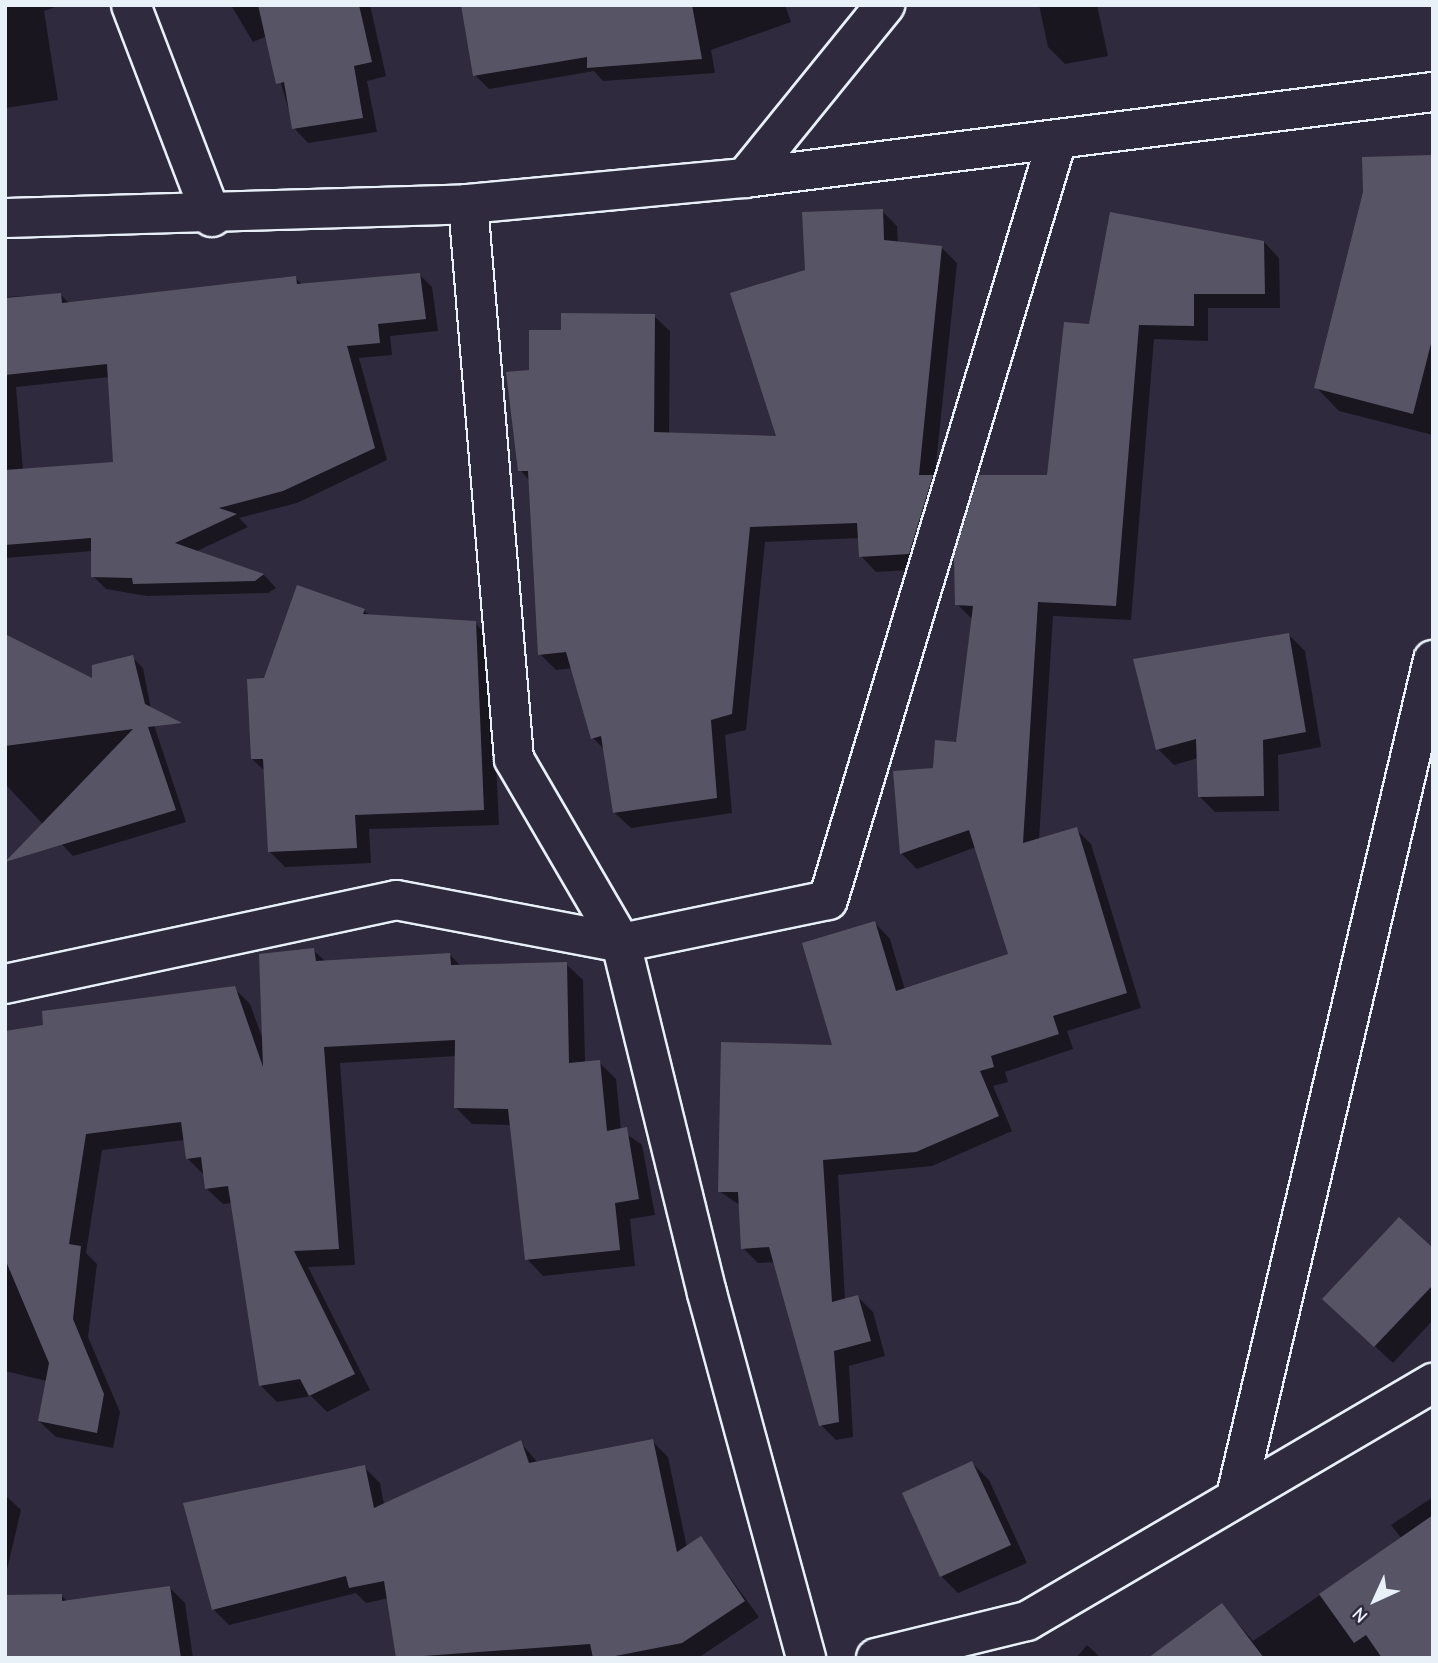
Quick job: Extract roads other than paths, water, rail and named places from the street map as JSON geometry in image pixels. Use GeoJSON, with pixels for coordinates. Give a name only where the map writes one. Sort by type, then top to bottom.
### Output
{"type":"FeatureCollection","features":[{"type":"Feature","properties":{"kind":"street"},"geometry":{"type":"LineString","coordinates":[[131,5],[212,216]]}},
{"type":"Feature","properties":{"kind":"street"},"geometry":{"type":"LineString","coordinates":[[745,178],[885,5]]}},
{"type":"Feature","properties":{"kind":"street"},"geometry":{"type":"LineString","coordinates":[[5,218],[212,216],[468,204],[745,178],[1433,92]]}},
{"type":"Feature","properties":{"kind":"street"},"geometry":{"type":"LineString","coordinates":[[5,984],[396,900],[621,943],[828,900],[1057,140]]}},
{"type":"Feature","properties":{"kind":"street"},"geometry":{"type":"LineString","coordinates":[[468,204],[514,759],[621,943],[707,1293],[806,1658]]}},
{"type":"Feature","properties":{"kind":"street"},"geometry":{"type":"LineString","coordinates":[[1236,1496],[1433,660]]}},
{"type":"Feature","properties":{"kind":"street"},"geometry":{"type":"LineString","coordinates":[[876,1658],[1027,1621],[1236,1496],[1433,1383]]}}]}
